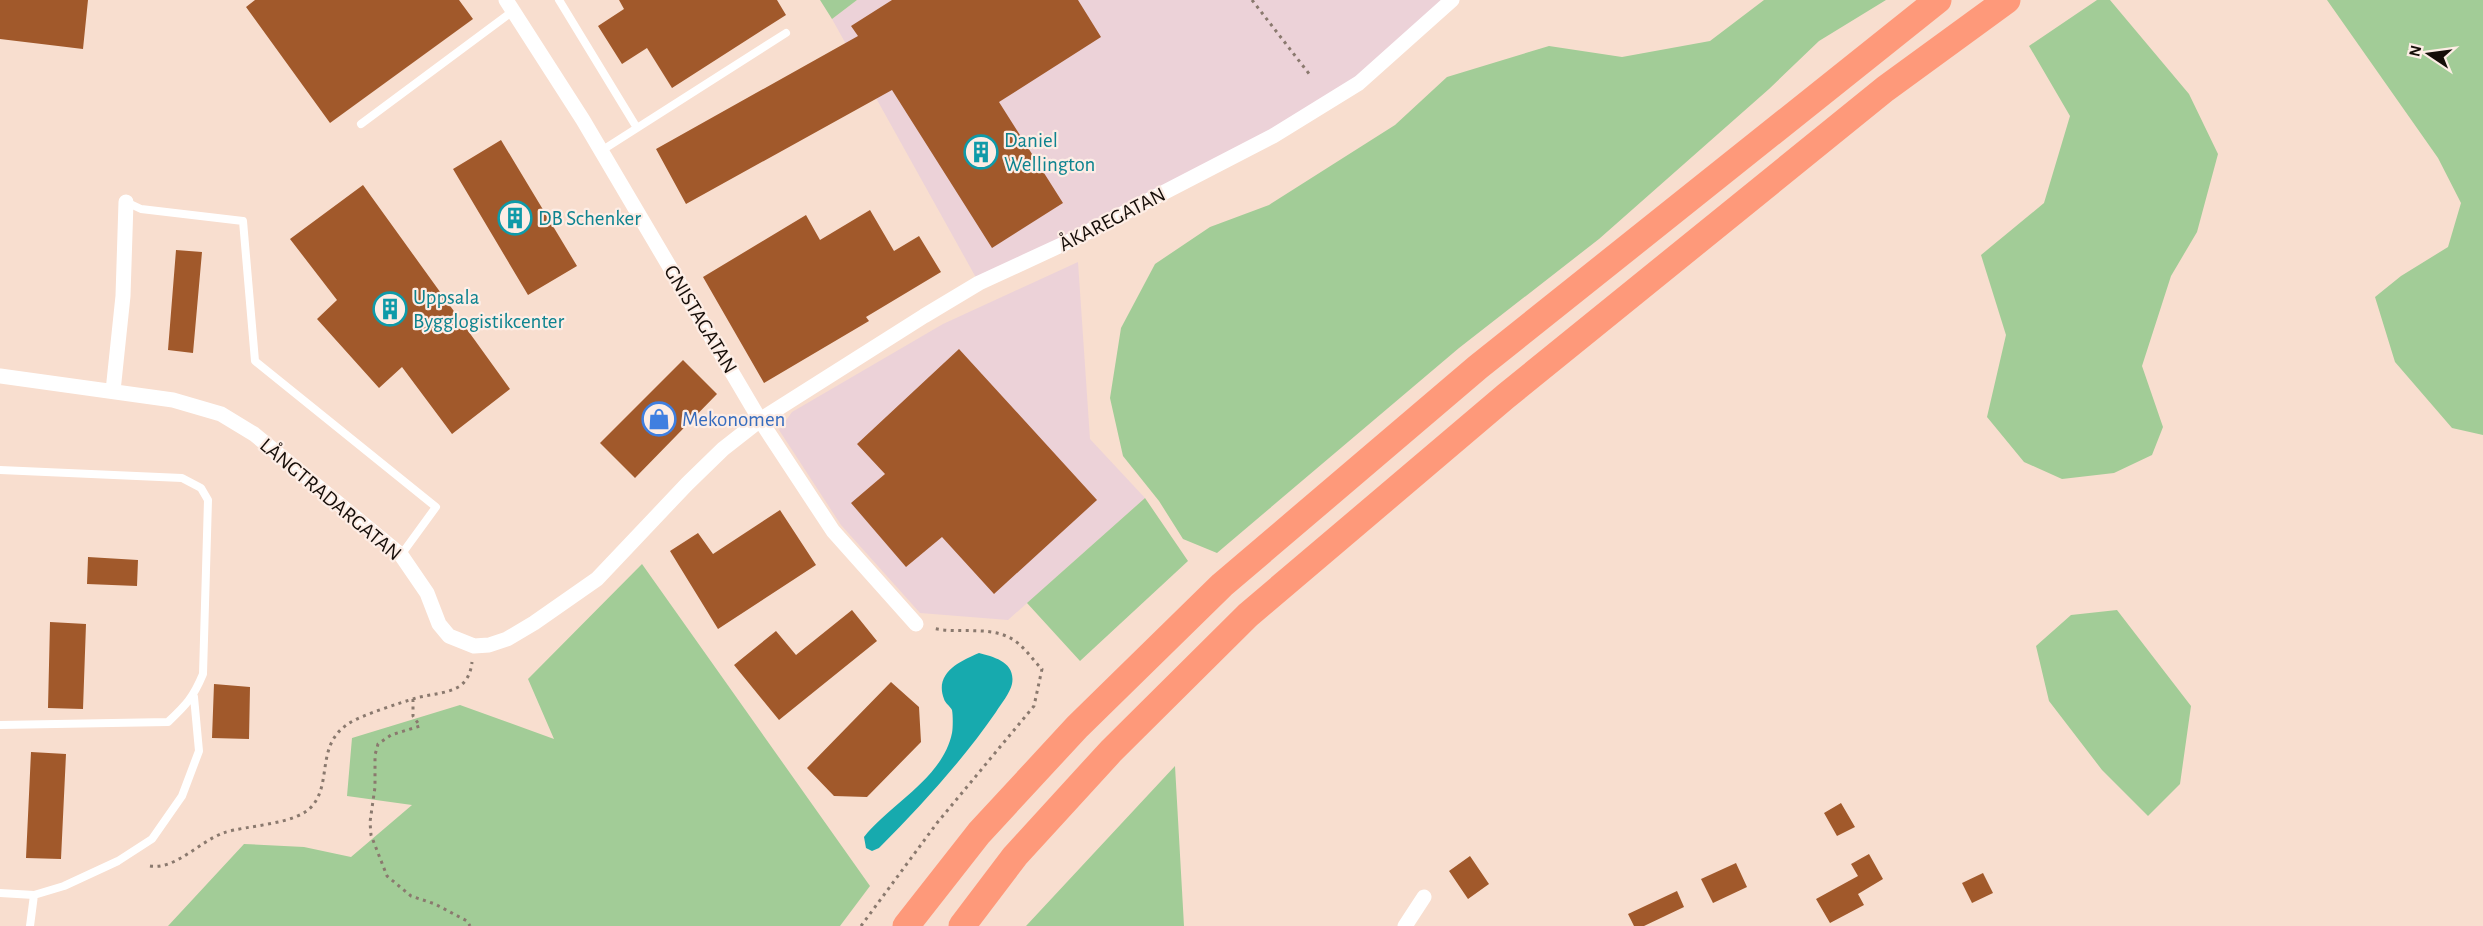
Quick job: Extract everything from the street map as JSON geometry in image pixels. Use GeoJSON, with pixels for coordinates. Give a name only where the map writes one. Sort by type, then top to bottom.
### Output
{"type":"FeatureCollection","features":[{"type":"Feature","properties":{"kind":"highway"},"geometry":{"type":"LineString","coordinates":[[906,926],[978,833],[1077,728],[1222,585],[1478,367],[1938,0]]}},
{"type":"Feature","properties":{"kind":"highway"},"geometry":{"type":"LineString","coordinates":[[962,926],[1015,856],[1111,751],[1248,615],[1552,359],[1886,89],[2007,0]]}},
{"type":"Feature","properties":{"kind":"street","name":"ÅKAREGATAN"},"geometry":{"type":"LineString","coordinates":[[760,420],[924,316],[979,284],[1072,240],[1273,136],[1359,82],[1452,0]]}},
{"type":"Feature","properties":{"kind":"street","name":"GNISTAGATAN"},"geometry":{"type":"LineString","coordinates":[[509,6],[602,151],[760,420],[833,531],[916,624]]}},
{"type":"Feature","properties":{"kind":"street"},"geometry":{"type":"LineString","coordinates":[[113,391],[123,296],[126,202]]}},
{"type":"Feature","properties":{"kind":"street","name":"LÅNGTRADARGATAN"},"geometry":{"type":"LineString","coordinates":[[0,376],[173,400],[221,414],[254,434],[401,555],[427,593],[439,624],[449,636],[474,646]]}},
{"type":"Feature","properties":{"kind":"street"},"geometry":{"type":"LineString","coordinates":[[474,646],[489,645],[507,639],[597,579],[687,484],[723,449],[760,420]]}},
{"type":"Feature","properties":{"kind":"street"},"geometry":{"type":"LineString","coordinates":[[1405,926],[1424,897]]}},
{"type":"Feature","properties":{"kind":"lane"},"geometry":{"type":"LineString","coordinates":[[560,0],[637,128]]}},
{"type":"Feature","properties":{"kind":"lane"},"geometry":{"type":"LineString","coordinates":[[362,124],[509,6]]}},
{"type":"Feature","properties":{"kind":"lane"},"geometry":{"type":"LineString","coordinates":[[602,151],[786,33]]}},
{"type":"Feature","properties":{"kind":"lane"},"geometry":{"type":"LineString","coordinates":[[126,202],[141,209],[243,221],[255,361],[436,507],[401,555]]}},
{"type":"Feature","properties":{"kind":"lane"},"geometry":{"type":"LineString","coordinates":[[0,470],[182,478],[201,488],[208,500],[203,674],[194,697],[168,722],[0,725]]}},
{"type":"Feature","properties":{"kind":"lane"},"geometry":{"type":"LineString","coordinates":[[0,893],[34,895],[64,886],[118,861],[152,839],[182,796],[199,752],[194,697]]}},
{"type":"Feature","properties":{"kind":"lane"},"geometry":{"type":"LineString","coordinates":[[30,926],[34,895]]}},
{"type":"Feature","properties":{"kind":"path"},"geometry":{"type":"LineString","coordinates":[[1252,0],[1310,75]]}},
{"type":"Feature","properties":{"kind":"path"},"geometry":{"type":"LineString","coordinates":[[861,926],[938,824],[1034,706],[1040,678],[1041,669],[1018,642],[991,631],[943,631],[916,624]]}},
{"type":"Feature","properties":{"kind":"path"},"geometry":{"type":"LineString","coordinates":[[150,866],[161,868],[169,865],[202,842],[224,833],[286,820],[306,812],[314,805],[319,792],[323,770],[335,734],[350,723],[413,699],[449,691],[462,685],[470,673],[474,646]]}},
{"type":"Feature","properties":{"kind":"path"},"geometry":{"type":"LineString","coordinates":[[413,699],[413,716],[420,726],[390,735],[378,744],[375,755],[371,836],[387,876],[411,896],[435,904],[466,921],[470,926]]}},
{"type":"Feature","properties":{"kind":"shaded area"},"geometry":{"type":"Polygon","coordinates":[[[857,0],[1452,0],[1359,83],[979,283],[832,19],[857,0]]]}},
{"type":"Feature","properties":{"kind":"shaded area"},"geometry":{"type":"Polygon","coordinates":[[[1078,262],[1090,439],[1145,498],[1008,620],[920,613],[841,525],[779,430],[792,412],[943,324],[1078,262]]]}},
{"type":"Feature","properties":{"kind":"green space"},"geometry":{"type":"Polygon","coordinates":[[[820,0],[857,0],[832,19],[820,0]]]}},
{"type":"Feature","properties":{"kind":"green space"},"geometry":{"type":"Polygon","coordinates":[[[1764,0],[1886,0],[1819,41],[1769,89],[1599,239],[1459,348],[1217,553],[1183,539],[1159,501],[1123,456],[1110,398],[1121,328],[1155,264],[1210,227],[1269,205],[1395,125],[1447,77],[1549,46],[1622,57],[1710,41],[1764,0]]]}},
{"type":"Feature","properties":{"kind":"green space"},"geometry":{"type":"Polygon","coordinates":[[[2097,0],[2110,0],[2189,94],[2218,154],[2197,232],[2171,276],[2142,366],[2163,427],[2152,455],[2114,473],[2062,479],[2024,462],[1987,417],[2006,335],[1981,255],[2044,203],[2070,116],[2029,46],[2097,0]]]}},
{"type":"Feature","properties":{"kind":"green space"},"geometry":{"type":"Polygon","coordinates":[[[2327,0],[2483,0],[2483,435],[2452,428],[2395,362],[2375,297],[2401,276],[2448,247],[2461,203],[2438,158],[2327,0]]]}},
{"type":"Feature","properties":{"kind":"green space"},"geometry":{"type":"Polygon","coordinates":[[[1145,498],[1188,561],[1080,661],[1027,603],[1145,498]]]}},
{"type":"Feature","properties":{"kind":"green space"},"geometry":{"type":"Polygon","coordinates":[[[642,564],[870,886],[840,926],[168,926],[244,844],[304,847],[351,857],[412,805],[347,796],[352,738],[460,705],[554,739],[528,679],[642,564]]]}},
{"type":"Feature","properties":{"kind":"green space"},"geometry":{"type":"Polygon","coordinates":[[[2117,610],[2191,706],[2180,784],[2148,816],[2102,770],[2049,701],[2036,646],[2071,615],[2117,610]]]}},
{"type":"Feature","properties":{"kind":"green space"},"geometry":{"type":"Polygon","coordinates":[[[1175,766],[1184,926],[1026,926],[1175,766]]]}},
{"type":"Feature","properties":{"kind":"water"},"geometry":{"type":"Polygon","coordinates":[[[979,653],[1003,662],[1011,670],[1012,684],[1007,695],[969,748],[926,799],[879,848],[872,851],[866,848],[864,837],[927,777],[947,749],[952,733],[953,715],[944,699],[943,682],[946,675],[957,664],[979,653]]]}},
{"type":"Feature","properties":{"kind":"building"},"geometry":{"type":"Polygon","coordinates":[[[0,0],[88,0],[83,49],[0,39],[0,0]]]}},
{"type":"Feature","properties":{"kind":"building"},"geometry":{"type":"Polygon","coordinates":[[[255,0],[459,0],[473,19],[330,123],[246,7],[255,0]]]}},
{"type":"Feature","properties":{"kind":"building"},"geometry":{"type":"Polygon","coordinates":[[[619,0],[777,0],[786,15],[672,88],[647,48],[622,64],[598,26],[624,9],[619,0]]]}},
{"type":"Feature","properties":{"kind":"building","name":"Daniel Wellington"},"geometry":{"type":"Polygon","coordinates":[[[892,0],[1078,0],[1101,37],[999,102],[1063,203],[992,248],[892,90],[686,204],[656,149],[858,36],[851,26],[892,0]]]}},
{"type":"Feature","properties":{"kind":"building","name":"DB Schenker"},"geometry":{"type":"Polygon","coordinates":[[[501,140],[577,266],[528,295],[453,169],[501,140]]]}},
{"type":"Feature","properties":{"kind":"building","name":"Uppsala Bygglogistikcenter"},"geometry":{"type":"Polygon","coordinates":[[[363,185],[510,389],[452,434],[402,367],[379,388],[317,319],[337,300],[290,239],[363,185]]]}},
{"type":"Feature","properties":{"kind":"building"},"geometry":{"type":"Polygon","coordinates":[[[870,210],[894,251],[919,236],[941,272],[866,317],[869,321],[764,383],[703,277],[806,215],[820,240],[870,210]]]}},
{"type":"Feature","properties":{"kind":"building"},"geometry":{"type":"Polygon","coordinates":[[[176,250],[202,252],[193,353],[168,350],[176,250]]]}},
{"type":"Feature","properties":{"kind":"building"},"geometry":{"type":"Polygon","coordinates":[[[959,349],[1097,500],[994,594],[942,537],[906,567],[851,503],[885,474],[857,444],[959,349]]]}},
{"type":"Feature","properties":{"kind":"building","name":"Mekonomen"},"geometry":{"type":"Polygon","coordinates":[[[683,360],[717,394],[635,478],[600,443],[683,360]]]}},
{"type":"Feature","properties":{"kind":"building"},"geometry":{"type":"Polygon","coordinates":[[[780,510],[816,565],[718,629],[670,551],[698,533],[713,554],[780,510]]]}},
{"type":"Feature","properties":{"kind":"building"},"geometry":{"type":"Polygon","coordinates":[[[88,557],[138,560],[137,586],[87,584],[88,557]]]}},
{"type":"Feature","properties":{"kind":"building"},"geometry":{"type":"Polygon","coordinates":[[[852,610],[877,641],[779,720],[734,665],[776,631],[796,655],[852,610]]]}},
{"type":"Feature","properties":{"kind":"building"},"geometry":{"type":"Polygon","coordinates":[[[50,622],[86,624],[83,709],[48,708],[50,622]]]}},
{"type":"Feature","properties":{"kind":"building"},"geometry":{"type":"Polygon","coordinates":[[[891,682],[919,707],[921,742],[867,797],[834,796],[807,768],[891,682]]]}},
{"type":"Feature","properties":{"kind":"building"},"geometry":{"type":"Polygon","coordinates":[[[214,684],[250,687],[249,739],[212,738],[214,684]]]}},
{"type":"Feature","properties":{"kind":"building"},"geometry":{"type":"Polygon","coordinates":[[[31,752],[66,754],[61,859],[26,858],[31,752]]]}},
{"type":"Feature","properties":{"kind":"building"},"geometry":{"type":"Polygon","coordinates":[[[1841,803],[1855,827],[1837,836],[1824,813],[1841,803]]]}},
{"type":"Feature","properties":{"kind":"building"},"geometry":{"type":"Polygon","coordinates":[[[1869,854],[1883,879],[1858,894],[1864,905],[1830,923],[1816,899],[1858,876],[1851,864],[1869,854]]]}},
{"type":"Feature","properties":{"kind":"building"},"geometry":{"type":"Polygon","coordinates":[[[1470,856],[1489,884],[1468,899],[1449,871],[1470,856]]]}},
{"type":"Feature","properties":{"kind":"building"},"geometry":{"type":"Polygon","coordinates":[[[1736,863],[1747,887],[1713,903],[1701,879],[1736,863]]]}},
{"type":"Feature","properties":{"kind":"building"},"geometry":{"type":"Polygon","coordinates":[[[1983,873],[1993,893],[1972,903],[1962,883],[1983,873]]]}},
{"type":"Feature","properties":{"kind":"building"},"geometry":{"type":"Polygon","coordinates":[[[1677,891],[1684,907],[1644,926],[1634,926],[1628,914],[1677,891]]]}},
{"type":"Feature","properties":{"kind":"place","name":"Daniel Wellington"},"geometry":{"type":"Point","coordinates":[981,152]}},
{"type":"Feature","properties":{"kind":"place","name":"DB Schenker"},"geometry":{"type":"Point","coordinates":[515,218]}},
{"type":"Feature","properties":{"kind":"place","name":"Uppsala Bygglogistikcenter"},"geometry":{"type":"Point","coordinates":[390,309]}},
{"type":"Feature","properties":{"kind":"place","name":"Mekonomen"},"geometry":{"type":"Point","coordinates":[659,419]}}]}
